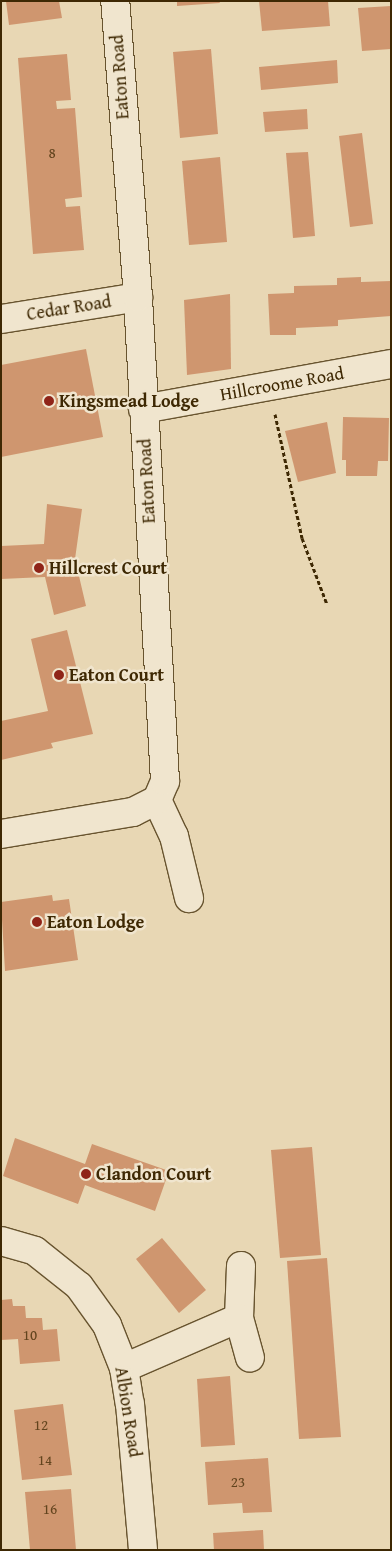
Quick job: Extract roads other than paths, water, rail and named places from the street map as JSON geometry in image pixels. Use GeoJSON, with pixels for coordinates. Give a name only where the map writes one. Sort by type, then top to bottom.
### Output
{"type":"FeatureCollection","features":[{"type":"Feature","properties":{"kind":"street","name":"Eaton Road"},"geometry":{"type":"LineString","coordinates":[[115,1],[138,297],[165,781],[157,800]]}},
{"type":"Feature","properties":{"kind":"street","name":"Cedar Road"},"geometry":{"type":"LineString","coordinates":[[1,319],[138,297]]}},
{"type":"Feature","properties":{"kind":"street","name":"Hillcroome Road"},"geometry":{"type":"LineString","coordinates":[[143,409],[391,364]]}},
{"type":"Feature","properties":{"kind":"street"},"geometry":{"type":"LineString","coordinates":[[1,834],[134,812],[157,800],[174,836],[189,898]]}},
{"type":"Feature","properties":{"kind":"street","name":"Albion Road"},"geometry":{"type":"LineString","coordinates":[[1,1241],[35,1251],[79,1286],[107,1325],[124,1368],[132,1414],[143,1550]]}},
{"type":"Feature","properties":{"kind":"street"},"geometry":{"type":"LineString","coordinates":[[241,1266],[239,1318],[250,1358]]}},
{"type":"Feature","properties":{"kind":"street"},"geometry":{"type":"LineString","coordinates":[[124,1368],[239,1318]]}},
{"type":"Feature","properties":{"kind":"place","name":"Kingsmead Lodge"},"geometry":{"type":"Point","coordinates":[49,401]}},
{"type":"Feature","properties":{"kind":"place","name":"Hillcrest Court"},"geometry":{"type":"Point","coordinates":[39,568]}},
{"type":"Feature","properties":{"kind":"place","name":"Eaton Court"},"geometry":{"type":"Point","coordinates":[59,675]}},
{"type":"Feature","properties":{"kind":"place","name":"Eaton Lodge"},"geometry":{"type":"Point","coordinates":[37,922]}},
{"type":"Feature","properties":{"kind":"place","name":"Clandon Court"},"geometry":{"type":"Point","coordinates":[86,1174]}}]}
